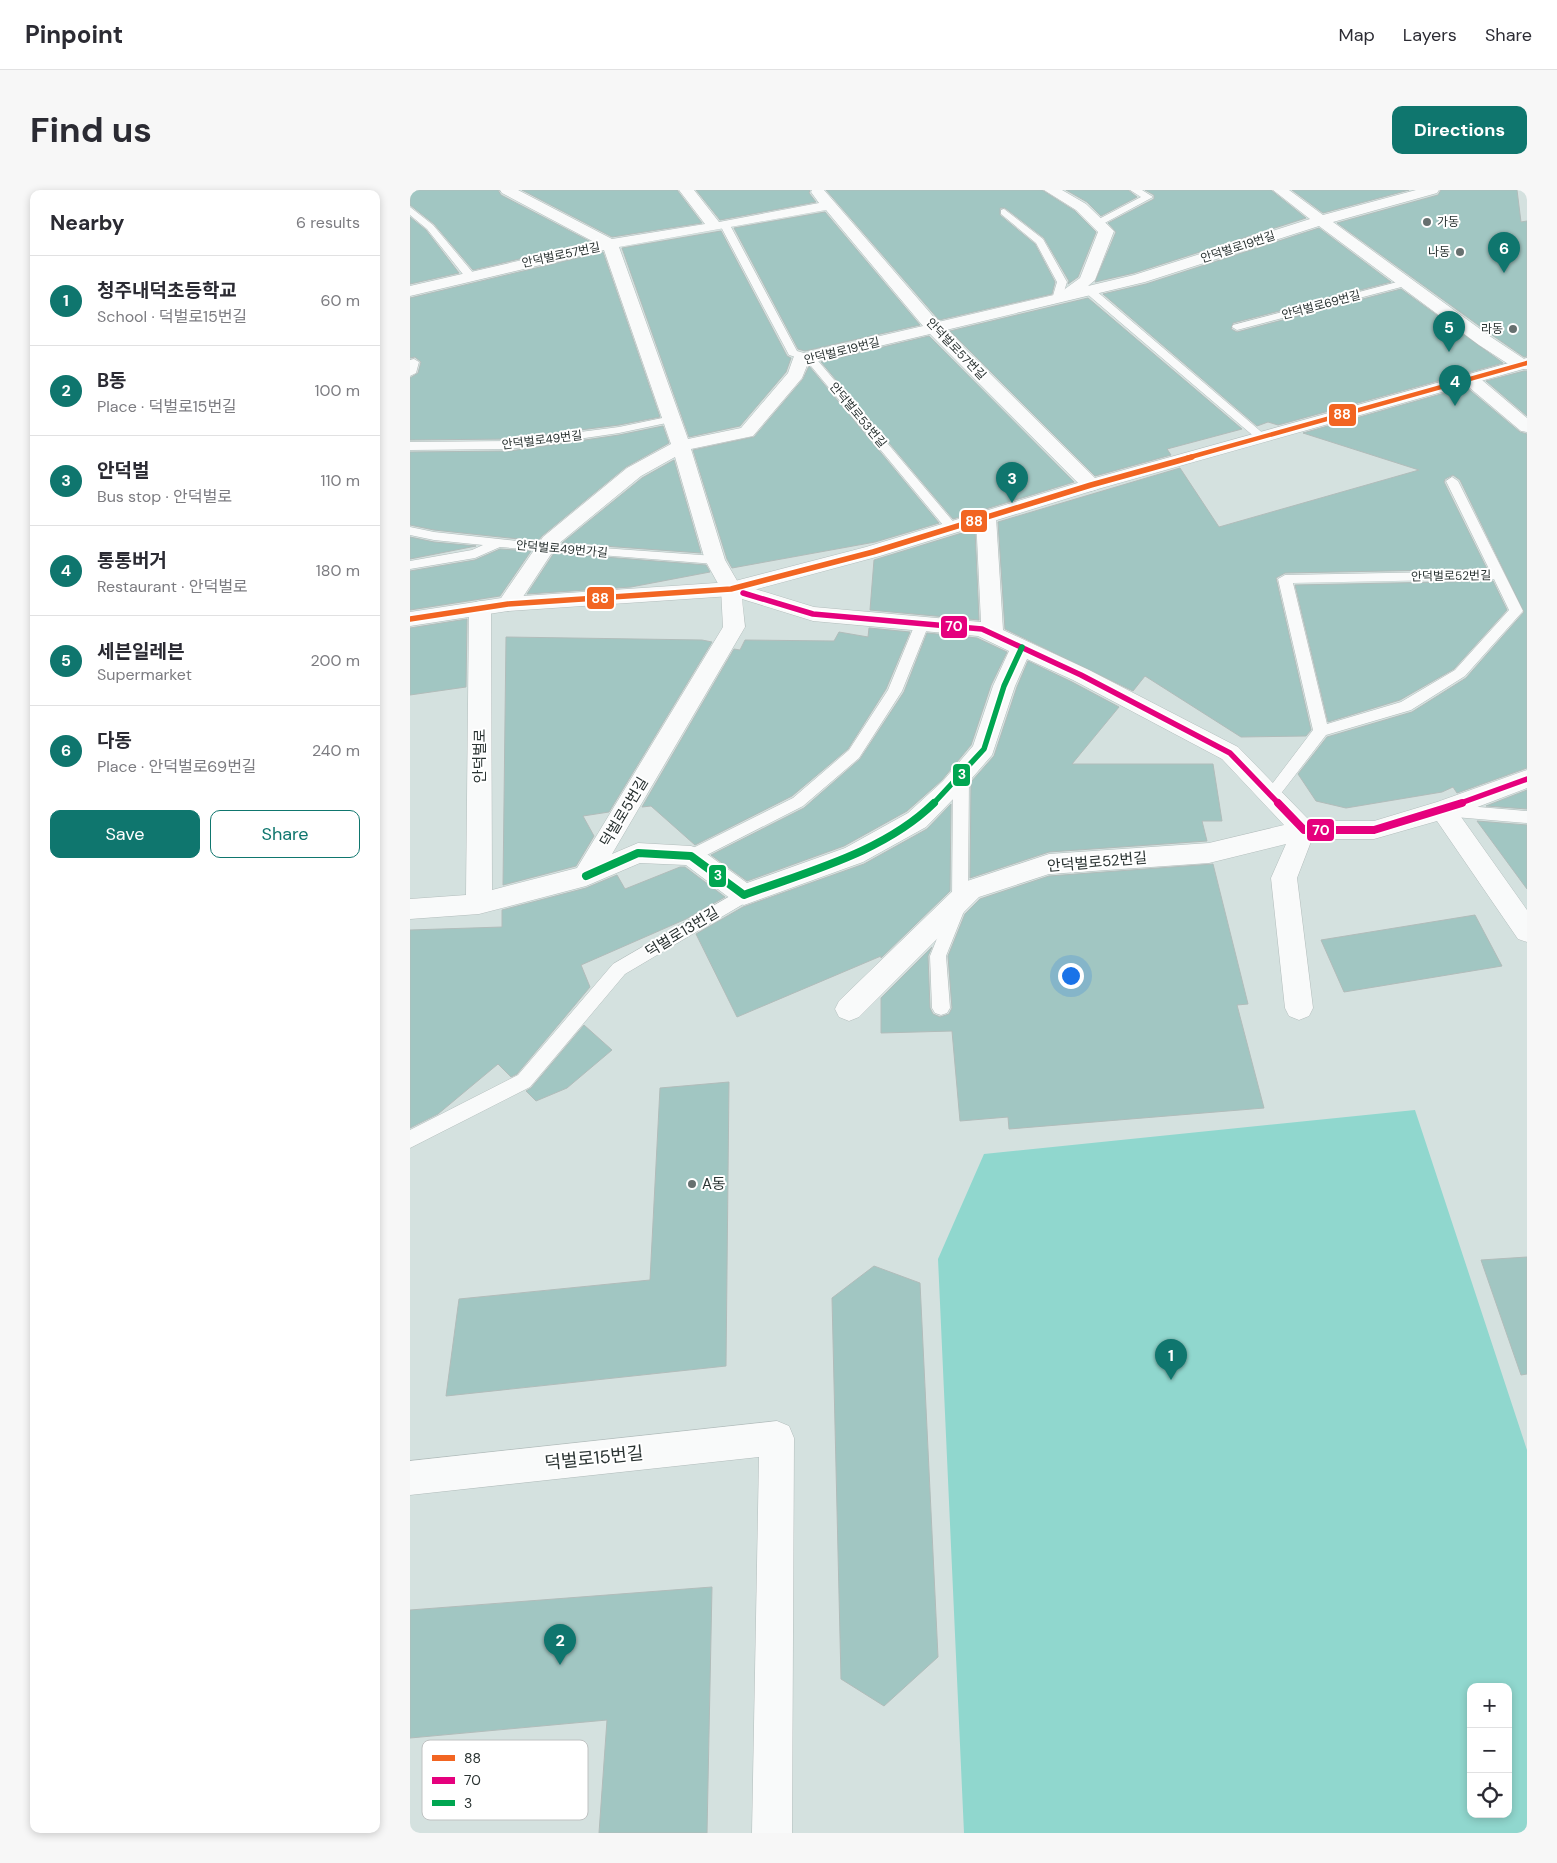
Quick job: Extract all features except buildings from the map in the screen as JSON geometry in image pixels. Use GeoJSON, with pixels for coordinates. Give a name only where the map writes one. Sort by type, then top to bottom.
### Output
{"type":"FeatureCollection","features":[{"type":"Feature","properties":{"kind":"street"},"geometry":{"type":"LineString","coordinates":[[507,190],[610,244],[681,446],[715,560],[731,589],[812,614],[982,629],[1081,675],[1230,753],[1304,830],[1284,878],[1299,1008]]}},
{"type":"Feature","properties":{"kind":"street","name":"안덕벌로53번길"},"geometry":{"type":"LineString","coordinates":[[686,190],[720,226]]}},
{"type":"Feature","properties":{"kind":"street","name":"안덕벌로57번길"},"geometry":{"type":"LineString","coordinates":[[816,190],[935,329],[1091,485]]}},
{"type":"Feature","properties":{"kind":"street"},"geometry":{"type":"LineString","coordinates":[[1052,190],[1081,207],[1106,231],[1087,280],[1057,300]]}},
{"type":"Feature","properties":{"kind":"street"},"geometry":{"type":"LineString","coordinates":[[1280,190],[1485,341],[1524,364]]}},
{"type":"Feature","properties":{"kind":"street","name":"안덕벌로19번길"},"geometry":{"type":"LineString","coordinates":[[508,604],[550,541],[634,472],[681,446],[747,432],[796,374],[800,360],[1139,279],[1322,220],[1422,191]]}},
{"type":"Feature","properties":{"kind":"street","name":"안덕벌로57번길"},"geometry":{"type":"LineString","coordinates":[[410,291],[610,244],[830,205]]}},
{"type":"Feature","properties":{"kind":"street"},"geometry":{"type":"LineString","coordinates":[[410,619],[508,604],[731,589],[873,552],[1091,485],[1524,364]]}},
{"type":"Feature","properties":{"kind":"street"},"geometry":{"type":"LineString","coordinates":[[1470,379],[1527,427]]}},
{"type":"Feature","properties":{"kind":"street"},"geometry":{"type":"LineString","coordinates":[[986,517],[992,634]]}},
{"type":"Feature","properties":{"kind":"street","name":"덕벌로5번길"},"geometry":{"type":"LineString","coordinates":[[586,876],[734,627],[731,589]]}},
{"type":"Feature","properties":{"kind":"street","name":"안덕벌로"},"geometry":{"type":"LineString","coordinates":[[479,904],[480,608]]}},
{"type":"Feature","properties":{"kind":"street","name":"덕벌로13번길"},"geometry":{"type":"LineString","coordinates":[[744,895],[854,855],[917,820],[961,776],[984,749],[1004,686],[1022,647]]}},
{"type":"Feature","properties":{"kind":"street","name":"안덕벌로52번길"},"geometry":{"type":"LineString","coordinates":[[849,1009],[970,890],[1049,864],[1209,853],[1304,830],[1374,830],[1443,810],[1527,779]]}},
{"type":"Feature","properties":{"kind":"street"},"geometry":{"type":"LineString","coordinates":[[1443,810],[1527,931]]}},
{"type":"Feature","properties":{"kind":"street"},"geometry":{"type":"LineString","coordinates":[[410,909],[479,904],[586,876],[638,853],[691,856],[744,895]]}},
{"type":"Feature","properties":{"kind":"street","name":"덕벌로15번길"},"geometry":{"type":"LineString","coordinates":[[410,1478],[777,1438],[772,1833]]}},
{"type":"Feature","properties":{"kind":"lane"},"geometry":{"type":"LineString","coordinates":[[1098,223],[1148,197],[1134,190]]}},
{"type":"Feature","properties":{"kind":"lane"},"geometry":{"type":"LineString","coordinates":[[410,210],[430,227],[470,276]]}},
{"type":"Feature","properties":{"kind":"lane"},"geometry":{"type":"LineString","coordinates":[[1004,212],[1040,241],[1062,282],[1057,300]]}},
{"type":"Feature","properties":{"kind":"lane","name":"안덕벌로53번길"},"geometry":{"type":"LineString","coordinates":[[720,226],[793,353],[810,358],[952,528]]}},
{"type":"Feature","properties":{"kind":"lane","name":"안덕벌로69번길"},"geometry":{"type":"LineString","coordinates":[[1237,328],[1405,283]]}},
{"type":"Feature","properties":{"kind":"lane"},"geometry":{"type":"LineString","coordinates":[[1090,291],[1261,438]]}},
{"type":"Feature","properties":{"kind":"lane"},"geometry":{"type":"LineString","coordinates":[[410,373],[414,362]]}},
{"type":"Feature","properties":{"kind":"lane","name":"안덕벌로49번길"},"geometry":{"type":"LineString","coordinates":[[410,446],[510,446],[619,430],[672,419]]}},
{"type":"Feature","properties":{"kind":"lane"},"geometry":{"type":"LineString","coordinates":[[1452,481],[1498,575]]}},
{"type":"Feature","properties":{"kind":"lane","name":"안덕벌로49번가길"},"geometry":{"type":"LineString","coordinates":[[410,531],[434,536],[546,548],[715,560]]}},
{"type":"Feature","properties":{"kind":"lane"},"geometry":{"type":"LineString","coordinates":[[410,564],[475,554],[498,543]]}},
{"type":"Feature","properties":{"kind":"lane","name":"안덕벌로52번길"},"geometry":{"type":"LineString","coordinates":[[1498,575],[1521,610],[1460,674],[1406,706],[1321,731],[1285,578],[1498,575]]}},
{"type":"Feature","properties":{"kind":"lane"},"geometry":{"type":"LineString","coordinates":[[691,856],[798,802],[854,754],[895,691],[922,624]]}},
{"type":"Feature","properties":{"kind":"lane"},"geometry":{"type":"LineString","coordinates":[[1271,796],[1321,731]]}},
{"type":"Feature","properties":{"kind":"lane"},"geometry":{"type":"LineString","coordinates":[[941,1008],[938,956],[960,900],[961,776]]}},
{"type":"Feature","properties":{"kind":"lane","name":"안덕벌로52번길"},"geometry":{"type":"LineString","coordinates":[[1443,810],[1527,817]]}},
{"type":"Feature","properties":{"kind":"lane","name":"덕벌로13번길"},"geometry":{"type":"LineString","coordinates":[[410,1139],[524,1081],[619,969],[744,895]]}},
{"type":"Feature","properties":{"kind":"shaded area"},"geometry":{"type":"Polygon","coordinates":[[[1415,1110],[1527,1450],[1527,1833],[964,1833],[938,1259],[984,1154],[1415,1110]]]}},
{"type":"Feature","properties":{"kind":"transit line","name":"88"},"geometry":{"type":"LineString","coordinates":[[410,619],[508,604],[731,589],[873,552],[1091,485],[1527,363]]}},
{"type":"Feature","properties":{"kind":"transit line","name":"70"},"geometry":{"type":"LineString","coordinates":[[743,593],[813,614],[982,629],[1081,675],[1230,753],[1304,830],[1374,830],[1443,810],[1527,779]]}},
{"type":"Feature","properties":{"kind":"transit line","name":"3"},"geometry":{"type":"LineString","coordinates":[[586,876],[638,853],[691,856],[744,895],[854,855],[917,820],[951,787],[984,749],[1004,686],[1022,647]]}},
{"type":"Feature","properties":{"kind":"place","name":"가동"},"geometry":{"type":"Point","coordinates":[1427,222]}},
{"type":"Feature","properties":{"kind":"place","name":"나동"},"geometry":{"type":"Point","coordinates":[1460,252]}},
{"type":"Feature","properties":{"kind":"place","name":"다동"},"geometry":{"type":"Point","coordinates":[1504,273]}},
{"type":"Feature","properties":{"kind":"place","name":"라동"},"geometry":{"type":"Point","coordinates":[1513,329]}},
{"type":"Feature","properties":{"kind":"place","name":"세븐일레븐"},"geometry":{"type":"Point","coordinates":[1449,352]}},
{"type":"Feature","properties":{"kind":"place","name":"통통버거"},"geometry":{"type":"Point","coordinates":[1455,406]}},
{"type":"Feature","properties":{"kind":"place","name":"안덕벌"},"geometry":{"type":"Point","coordinates":[1012,503]}},
{"type":"Feature","properties":{"kind":"place","name":"A동"},"geometry":{"type":"Point","coordinates":[692,1184]}},
{"type":"Feature","properties":{"kind":"place","name":"청주내덕초등학교"},"geometry":{"type":"Point","coordinates":[1171,1380]}},
{"type":"Feature","properties":{"kind":"place","name":"B동"},"geometry":{"type":"Point","coordinates":[560,1665]}}]}
